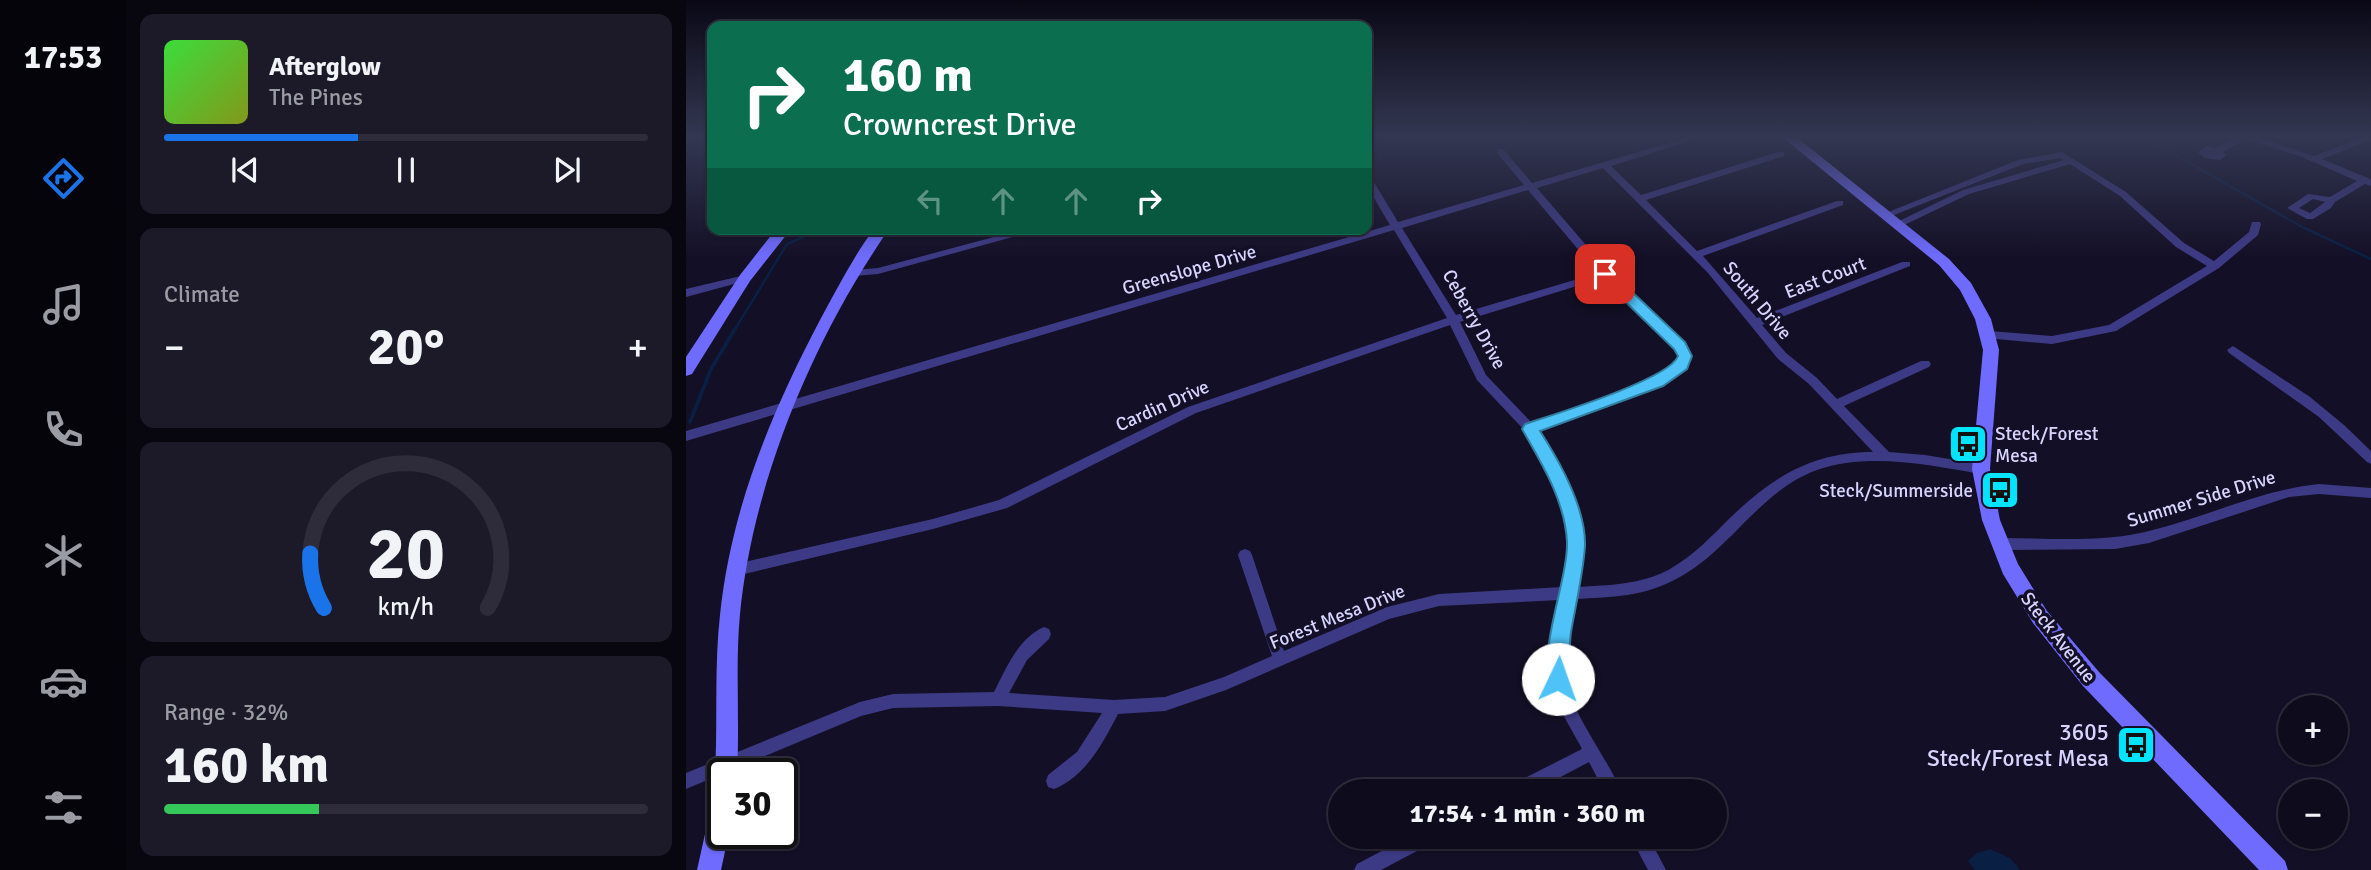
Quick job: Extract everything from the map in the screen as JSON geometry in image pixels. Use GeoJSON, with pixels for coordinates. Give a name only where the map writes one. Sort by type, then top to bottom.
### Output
{"type":"FeatureCollection","features":[{"type":"Feature","properties":{"kind":"street"},"geometry":{"type":"LineString","coordinates":[[1521,177],[1605,274],[1679,346],[1685,356],[1682,365],[1657,382],[1530,429]]}},
{"type":"Feature","properties":{"kind":"street","name":"Greenslope Drive"},"geometry":{"type":"LineString","coordinates":[[1372,234],[1563,177]]}},
{"type":"Feature","properties":{"kind":"street","name":"South Drive"},"geometry":{"type":"LineString","coordinates":[[1617,177],[1696,255],[1782,356],[1813,381],[1885,456]]}},
{"type":"Feature","properties":{"kind":"street"},"geometry":{"type":"LineString","coordinates":[[1639,199],[1699,177]]}},
{"type":"Feature","properties":{"kind":"street","name":"Steck Avenue"},"geometry":{"type":"LineString","coordinates":[[1830,177],[1892,219],[1944,262],[1976,302],[1989,335],[1991,379],[1981,469],[1991,520],[2019,584],[2059,643],[2113,703],[2276,870]]}},
{"type":"Feature","properties":{"kind":"street"},"geometry":{"type":"LineString","coordinates":[[1892,219],[1988,177]]}},
{"type":"Feature","properties":{"kind":"street"},"geometry":{"type":"LineString","coordinates":[[2095,177],[2135,204],[2180,245],[2215,266]]}},
{"type":"Feature","properties":{"kind":"street"},"geometry":{"type":"LineString","coordinates":[[2330,200],[2368,181]]}},
{"type":"Feature","properties":{"kind":"street","name":"Ceberry Drive"},"geometry":{"type":"LineString","coordinates":[[1372,187],[1454,321],[1481,377],[1530,429],[1551,462],[1574,521],[1576,546],[1558,658],[1558,679],[1566,703],[1606,779]]}},
{"type":"Feature","properties":{"kind":"street"},"geometry":{"type":"LineString","coordinates":[[1696,255],[1840,203]]}},
{"type":"Feature","properties":{"kind":"street"},"geometry":{"type":"LineString","coordinates":[[1989,335],[2052,340],[2099,332],[2124,322],[2215,266],[2254,233],[2256,224]]}},
{"type":"Feature","properties":{"kind":"street"},"geometry":{"type":"LineString","coordinates":[[686,370],[742,282],[779,235]]}},
{"type":"Feature","properties":{"kind":"street"},"geometry":{"type":"LineString","coordinates":[[726,758],[726,659],[736,570],[754,490],[784,406],[854,273],[878,235]]}},
{"type":"Feature","properties":{"kind":"street"},"geometry":{"type":"LineString","coordinates":[[854,273],[878,271],[1014,235]]}},
{"type":"Feature","properties":{"kind":"street","name":"Greenslope Drive"},"geometry":{"type":"LineString","coordinates":[[686,436],[1367,235]]}},
{"type":"Feature","properties":{"kind":"street","name":"East Court"},"geometry":{"type":"LineString","coordinates":[[1756,323],[1906,264]]}},
{"type":"Feature","properties":{"kind":"street","name":"Cardin Drive"},"geometry":{"type":"LineString","coordinates":[[736,570],[933,524],[1002,504],[1192,410],[1378,347],[1417,331],[1605,274]]}},
{"type":"Feature","properties":{"kind":"street"},"geometry":{"type":"LineString","coordinates":[[686,296],[742,282]]}},
{"type":"Feature","properties":{"kind":"street"},"geometry":{"type":"LineString","coordinates":[[2233,350],[2312,404],[2371,459]]}},
{"type":"Feature","properties":{"kind":"street"},"geometry":{"type":"LineString","coordinates":[[1835,405],[1925,365]]}},
{"type":"Feature","properties":{"kind":"street","name":"Forest Mesa Drive"},"geometry":{"type":"LineString","coordinates":[[749,758],[860,709],[893,701],[998,699],[1114,707],[1165,704],[1196,695],[1387,612],[1411,605],[1439,600],[1630,590],[1656,584],[1685,570],[1704,555],[1766,493],[1789,477],[1830,459],[1885,456],[1981,469]]}},
{"type":"Feature","properties":{"kind":"street","name":"Summer Side Drive"},"geometry":{"type":"LineString","coordinates":[[2000,544],[2115,543],[2149,537],[2289,492],[2319,489],[2371,492]]}},
{"type":"Feature","properties":{"kind":"street"},"geometry":{"type":"LineString","coordinates":[[1245,555],[1280,659]]}},
{"type":"Feature","properties":{"kind":"street"},"geometry":{"type":"LineString","coordinates":[[998,699],[1018,657],[1028,645],[1044,634]]}},
{"type":"Feature","properties":{"kind":"street"},"geometry":{"type":"LineString","coordinates":[[1054,781],[1074,768],[1087,755],[1114,707]]}},
{"type":"Feature","properties":{"kind":"street"},"geometry":{"type":"LineString","coordinates":[[1540,779],[1591,753]]}},
{"type":"Feature","properties":{"kind":"street","name":"Forest Mesa Drive"},"geometry":{"type":"LineString","coordinates":[[686,781],[707,774]]}},
{"type":"Feature","properties":{"kind":"street"},"geometry":{"type":"LineString","coordinates":[[709,870],[714,849]]}},
{"type":"Feature","properties":{"kind":"street"},"geometry":{"type":"LineString","coordinates":[[1363,870],[1404,849]]}},
{"type":"Feature","properties":{"kind":"street"},"geometry":{"type":"LineString","coordinates":[[1645,849],[1657,870]]}},
{"type":"Feature","properties":{"kind":"water"},"geometry":{"type":"Polygon","coordinates":[[[1990,849],[2010,858],[2020,870],[1975,870],[1968,861],[1977,853],[1990,849]]]}},
{"type":"Feature","properties":{"kind":"waterway"},"geometry":{"type":"LineString","coordinates":[[2213,177],[2302,227],[2371,259]]}},
{"type":"Feature","properties":{"kind":"waterway"},"geometry":{"type":"LineString","coordinates":[[734,331],[787,244],[807,235]]}},
{"type":"Feature","properties":{"kind":"waterway"},"geometry":{"type":"LineString","coordinates":[[690,422],[711,369],[735,329]]}},
{"type":"Feature","properties":{"kind":"place","name":"Steck/Forest Mesa"},"geometry":{"type":"Point","coordinates":[1968,444]}},
{"type":"Feature","properties":{"kind":"place","name":"Steck/Summerside"},"geometry":{"type":"Point","coordinates":[2000,490]}},
{"type":"Feature","properties":{"kind":"place","name":"3605 Steck/Forest Mesa"},"geometry":{"type":"Point","coordinates":[2136,745]}},
{"type":"Feature","properties":{"kind":"route"},"geometry":{"type":"LineString","coordinates":[[1558,679],[1558,658],[1576,546],[1574,521],[1551,462],[1530,429],[1657,382],[1682,365],[1685,356],[1679,346],[1605,274]]}}]}
